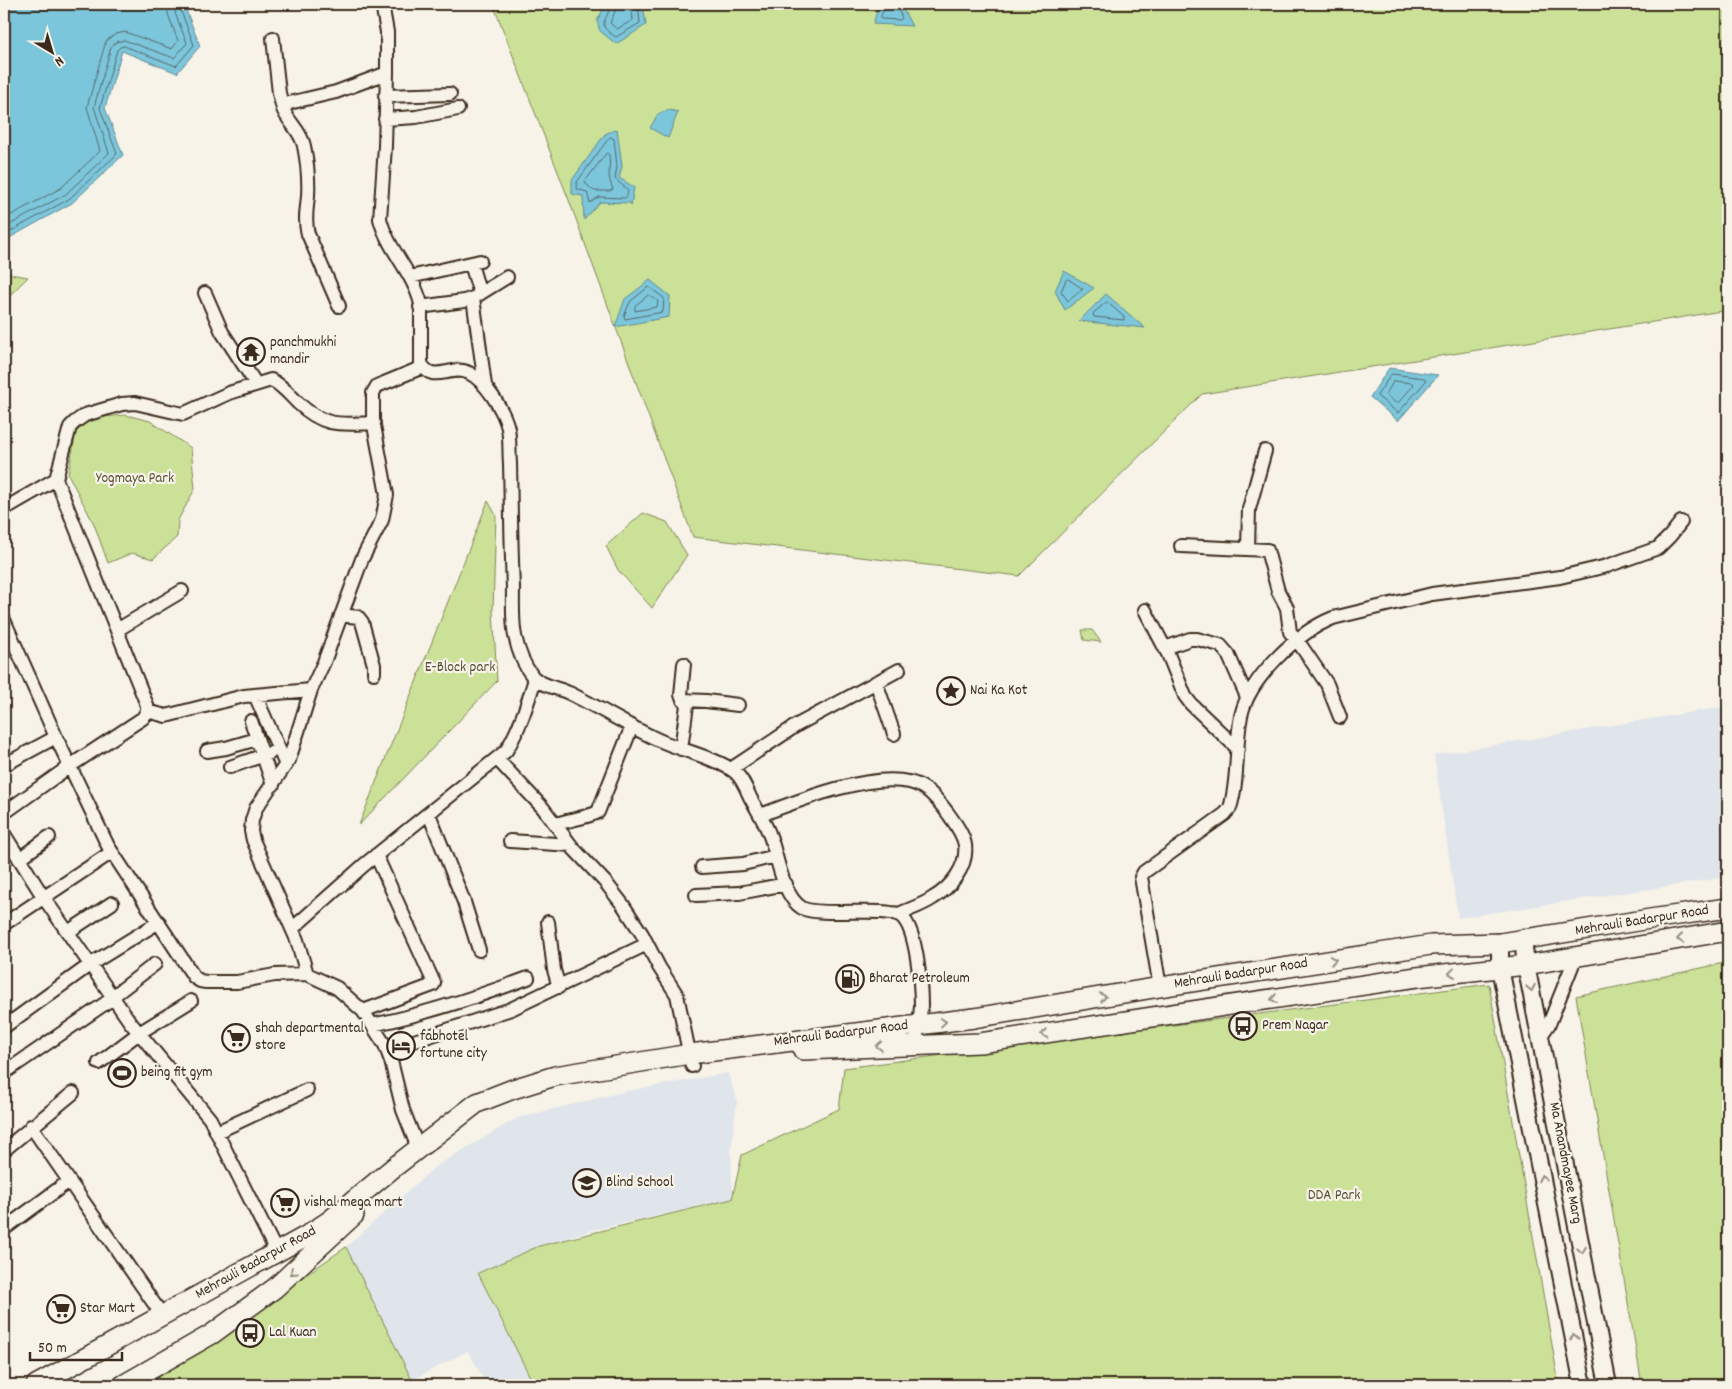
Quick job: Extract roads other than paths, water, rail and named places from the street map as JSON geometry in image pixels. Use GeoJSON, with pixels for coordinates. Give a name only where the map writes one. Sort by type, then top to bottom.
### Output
{"type":"FeatureCollection","features":[{"type":"Feature","properties":{"kind":"main road","name":"Mehrauli Badarpur Road"},"geometry":{"type":"LineString","coordinates":[[36,1385],[277,1252],[310,1244],[372,1198],[462,1126],[487,1111],[540,1090],[691,1060],[974,1018],[1431,945],[1500,943],[1728,908]]}},
{"type":"Feature","properties":{"kind":"main road","name":"Mehrauli Badarpur Road"},"geometry":{"type":"LineString","coordinates":[[123,1385],[212,1334],[275,1288],[329,1221],[418,1148],[477,1103],[555,1076],[691,1060],[787,1052],[980,1043],[1417,977],[1526,965],[1728,931]]}},
{"type":"Feature","properties":{"kind":"main road","name":"Ma Anandmayee Marg"},"geometry":{"type":"LineString","coordinates":[[1524,940],[1526,965],[1608,1385]]}},
{"type":"Feature","properties":{"kind":"main road","name":"Ma Anandmayee Marg"},"geometry":{"type":"LineString","coordinates":[[1500,943],[1500,968],[1583,1385]]}},
{"type":"Feature","properties":{"kind":"street"},"geometry":{"type":"LineString","coordinates":[[382,4],[387,32],[387,73],[380,219],[383,229],[419,295],[421,363],[423,368],[433,374],[457,370],[469,372],[489,389],[508,427],[515,636],[521,654],[535,679],[566,692],[661,741],[730,769],[739,776],[761,815],[786,884],[800,907],[830,912],[876,911],[898,914],[933,899],[948,888],[957,876],[964,860],[965,846],[962,834],[952,819],[928,790],[907,782],[885,781],[857,784],[786,805],[761,815]]}},
{"type":"Feature","properties":{"kind":"street"},"geometry":{"type":"LineString","coordinates":[[273,38],[279,92],[283,109],[299,133],[304,146],[308,184],[305,224],[339,306]]}},
{"type":"Feature","properties":{"kind":"street"},"geometry":{"type":"LineString","coordinates":[[283,109],[289,103],[336,92],[387,73]]}},
{"type":"Feature","properties":{"kind":"street"},"geometry":{"type":"LineString","coordinates":[[385,96],[450,94]]}},
{"type":"Feature","properties":{"kind":"street"},"geometry":{"type":"LineString","coordinates":[[385,120],[416,117],[458,109]]}},
{"type":"Feature","properties":{"kind":"street"},"geometry":{"type":"LineString","coordinates":[[410,277],[475,262],[476,296],[485,385]]}},
{"type":"Feature","properties":{"kind":"street"},"geometry":{"type":"LineString","coordinates":[[420,307],[464,301],[507,277]]}},
{"type":"Feature","properties":{"kind":"street"},"geometry":{"type":"LineString","coordinates":[[205,294],[222,332],[256,384]]}},
{"type":"Feature","properties":{"kind":"street"},"geometry":{"type":"LineString","coordinates":[[307,974],[292,929],[250,831],[252,820],[256,808],[286,765],[311,690],[324,662],[362,559],[382,520],[386,495],[374,423],[372,398],[374,389],[377,386],[423,368]]}},
{"type":"Feature","properties":{"kind":"street"},"geometry":{"type":"LineString","coordinates":[[4,813],[70,766],[143,718],[146,711],[147,705],[56,479],[70,427],[85,415],[122,404],[135,403],[183,414],[229,393],[267,380],[274,381],[301,406],[332,424],[374,423]]}},
{"type":"Feature","properties":{"kind":"street"},"geometry":{"type":"LineString","coordinates":[[1248,549],[1249,509],[1265,451]]}},
{"type":"Feature","properties":{"kind":"street"},"geometry":{"type":"LineString","coordinates":[[4,509],[56,479]]}},
{"type":"Feature","properties":{"kind":"street"},"geometry":{"type":"LineString","coordinates":[[1160,987],[1141,877],[1144,872],[1230,808],[1241,717],[1248,697],[1254,687],[1282,652],[1318,624],[1333,618],[1432,594],[1560,577],[1614,564],[1658,548],[1681,522]]}},
{"type":"Feature","properties":{"kind":"street"},"geometry":{"type":"LineString","coordinates":[[1181,546],[1267,550],[1278,591],[1287,608],[1290,632],[1298,640],[1327,684],[1340,717]]}},
{"type":"Feature","properties":{"kind":"street"},"geometry":{"type":"LineString","coordinates":[[117,630],[182,591]]}},
{"type":"Feature","properties":{"kind":"street"},"geometry":{"type":"LineString","coordinates":[[1145,610],[1185,696],[1238,749]]}},
{"type":"Feature","properties":{"kind":"street"},"geometry":{"type":"LineString","coordinates":[[341,615],[358,617],[362,622],[374,665],[374,673]]}},
{"type":"Feature","properties":{"kind":"street"},"geometry":{"type":"LineString","coordinates":[[4,620],[93,817],[112,852],[194,977],[206,982],[237,982],[274,975],[307,974],[336,988],[362,1012],[385,1045],[391,1061],[403,1110],[418,1148]]}},
{"type":"Feature","properties":{"kind":"street"},"geometry":{"type":"LineString","coordinates":[[1164,648],[1190,639],[1220,645],[1228,654],[1248,697]]}},
{"type":"Feature","properties":{"kind":"street"},"geometry":{"type":"LineString","coordinates":[[681,749],[687,705],[681,695],[684,664]]}},
{"type":"Feature","properties":{"kind":"street"},"geometry":{"type":"LineString","coordinates":[[730,769],[797,725],[899,670]]}},
{"type":"Feature","properties":{"kind":"street"},"geometry":{"type":"LineString","coordinates":[[292,929],[376,855],[506,751],[517,732],[535,679]]}},
{"type":"Feature","properties":{"kind":"street"},"geometry":{"type":"LineString","coordinates":[[876,682],[894,734]]}},
{"type":"Feature","properties":{"kind":"street"},"geometry":{"type":"LineString","coordinates":[[146,711],[166,716],[255,695],[311,690]]}},
{"type":"Feature","properties":{"kind":"street"},"geometry":{"type":"LineString","coordinates":[[255,695],[286,765]]}},
{"type":"Feature","properties":{"kind":"street"},"geometry":{"type":"LineString","coordinates":[[683,700],[738,705]]}},
{"type":"Feature","properties":{"kind":"street"},"geometry":{"type":"LineString","coordinates":[[251,721],[273,785]]}},
{"type":"Feature","properties":{"kind":"street"},"geometry":{"type":"LineString","coordinates":[[556,824],[598,812],[632,726]]}},
{"type":"Feature","properties":{"kind":"street"},"geometry":{"type":"LineString","coordinates":[[4,765],[56,737]]}},
{"type":"Feature","properties":{"kind":"street"},"geometry":{"type":"LineString","coordinates":[[207,751],[226,748],[257,739]]}},
{"type":"Feature","properties":{"kind":"street"},"geometry":{"type":"LineString","coordinates":[[230,767],[279,749]]}},
{"type":"Feature","properties":{"kind":"street"},"geometry":{"type":"LineString","coordinates":[[496,759],[543,808],[571,845],[606,883],[623,905],[677,994],[691,1060]]}},
{"type":"Feature","properties":{"kind":"street"},"geometry":{"type":"LineString","coordinates":[[428,814],[464,902],[479,950]]}},
{"type":"Feature","properties":{"kind":"street"},"geometry":{"type":"LineString","coordinates":[[4,834],[44,898],[91,964],[112,998],[206,1112],[277,1252]]}},
{"type":"Feature","properties":{"kind":"street"},"geometry":{"type":"LineString","coordinates":[[19,859],[49,837]]}},
{"type":"Feature","properties":{"kind":"street"},"geometry":{"type":"LineString","coordinates":[[510,841],[571,845]]}},
{"type":"Feature","properties":{"kind":"street"},"geometry":{"type":"LineString","coordinates":[[4,924],[112,852]]}},
{"type":"Feature","properties":{"kind":"street"},"geometry":{"type":"LineString","coordinates":[[362,1012],[433,986],[434,983],[376,855]]}},
{"type":"Feature","properties":{"kind":"street"},"geometry":{"type":"LineString","coordinates":[[702,867],[743,864],[776,856]]}},
{"type":"Feature","properties":{"kind":"street"},"geometry":{"type":"LineString","coordinates":[[696,895],[739,893],[786,884]]}},
{"type":"Feature","properties":{"kind":"street"},"geometry":{"type":"LineString","coordinates":[[68,932],[112,903]]}},
{"type":"Feature","properties":{"kind":"street"},"geometry":{"type":"LineString","coordinates":[[898,914],[904,919],[914,942],[920,989],[919,1025],[914,1045]]}},
{"type":"Feature","properties":{"kind":"street"},"geometry":{"type":"LineString","coordinates":[[4,1027],[91,964],[159,922]]}},
{"type":"Feature","properties":{"kind":"street"},"geometry":{"type":"LineString","coordinates":[[548,922],[554,970],[559,987]]}},
{"type":"Feature","properties":{"kind":"street"},"geometry":{"type":"LineString","coordinates":[[414,1041],[494,1016],[647,944]]}},
{"type":"Feature","properties":{"kind":"street"},"geometry":{"type":"LineString","coordinates":[[1540,1037],[1548,1024],[1576,956]]}},
{"type":"Feature","properties":{"kind":"street"},"geometry":{"type":"LineString","coordinates":[[4,1073],[112,998],[155,964]]}},
{"type":"Feature","properties":{"kind":"street"},"geometry":{"type":"LineString","coordinates":[[372,1025],[403,1019],[468,1000],[528,978]]}},
{"type":"Feature","properties":{"kind":"street"},"geometry":{"type":"LineString","coordinates":[[99,1062],[139,1033],[191,1001]]}},
{"type":"Feature","properties":{"kind":"street"},"geometry":{"type":"LineString","coordinates":[[217,1132],[307,1090]]}},
{"type":"Feature","properties":{"kind":"street"},"geometry":{"type":"LineString","coordinates":[[4,1150],[73,1093]]}},
{"type":"Feature","properties":{"kind":"street"},"geometry":{"type":"LineString","coordinates":[[31,1126],[162,1315]]}},
{"type":"Feature","properties":{"kind":"street"},"geometry":{"type":"LineString","coordinates":[[4,1228],[69,1181]]}},
{"type":"Feature","properties":{"kind":"water"},"geometry":{"type":"Polygon","coordinates":[[[4,4],[190,4],[186,10],[200,46],[177,73],[122,51],[105,108],[123,155],[72,203],[4,241],[4,4]]]}},
{"type":"Feature","properties":{"kind":"water"},"geometry":{"type":"Polygon","coordinates":[[[610,4],[643,5],[646,25],[616,44],[600,31],[597,21],[605,6],[610,4]]]}},
{"type":"Feature","properties":{"kind":"water"},"geometry":{"type":"Polygon","coordinates":[[[885,4],[900,4],[912,26],[873,24],[878,8],[885,4]]]}},
{"type":"Feature","properties":{"kind":"water"},"geometry":{"type":"Polygon","coordinates":[[[669,110],[678,112],[668,138],[650,128],[658,114],[669,110]]]}},
{"type":"Feature","properties":{"kind":"water"},"geometry":{"type":"Polygon","coordinates":[[[617,129],[622,166],[619,178],[634,187],[631,205],[630,203],[600,202],[584,220],[583,196],[572,194],[572,180],[605,134],[617,129]]]}},
{"type":"Feature","properties":{"kind":"water"},"geometry":{"type":"Polygon","coordinates":[[[1064,271],[1094,288],[1065,310],[1055,291],[1064,271]]]}},
{"type":"Feature","properties":{"kind":"water"},"geometry":{"type":"Polygon","coordinates":[[[650,280],[670,296],[669,317],[615,327],[625,299],[650,280]]]}},
{"type":"Feature","properties":{"kind":"water"},"geometry":{"type":"Polygon","coordinates":[[[1106,294],[1145,328],[1079,321],[1106,294]]]}},
{"type":"Feature","properties":{"kind":"water"},"geometry":{"type":"Polygon","coordinates":[[[1389,368],[1438,375],[1398,421],[1370,397],[1389,368]]]}},
{"type":"Feature","properties":{"kind":"place","name":"panchmukhi mandir"},"geometry":{"type":"Point","coordinates":[251,352]}},
{"type":"Feature","properties":{"kind":"place","name":"Nai Ka Kot"},"geometry":{"type":"Point","coordinates":[951,691]}},
{"type":"Feature","properties":{"kind":"place","name":"Bharat Petroleum"},"geometry":{"type":"Point","coordinates":[850,979]}},
{"type":"Feature","properties":{"kind":"place","name":"Prem Nagar"},"geometry":{"type":"Point","coordinates":[1243,1026]}},
{"type":"Feature","properties":{"kind":"place","name":"shah departmental store"},"geometry":{"type":"Point","coordinates":[236,1038]}},
{"type":"Feature","properties":{"kind":"place","name":"fabhotel fortune city"},"geometry":{"type":"Point","coordinates":[401,1046]}},
{"type":"Feature","properties":{"kind":"place","name":"being fit gym"},"geometry":{"type":"Point","coordinates":[122,1073]}},
{"type":"Feature","properties":{"kind":"place","name":"Blind School"},"geometry":{"type":"Point","coordinates":[587,1183]}},
{"type":"Feature","properties":{"kind":"place","name":"vishal mega mart"},"geometry":{"type":"Point","coordinates":[285,1203]}},
{"type":"Feature","properties":{"kind":"place","name":"Star Mart"},"geometry":{"type":"Point","coordinates":[61,1309]}},
{"type":"Feature","properties":{"kind":"place","name":"Lal Kuan"},"geometry":{"type":"Point","coordinates":[250,1333]}},
{"type":"Feature","properties":{"kind":"park label","name":"Yogmaya Park"},"geometry":{"type":"Point","coordinates":[135,479]}},
{"type":"Feature","properties":{"kind":"park label","name":"E-Block park"},"geometry":{"type":"Point","coordinates":[460,668]}},
{"type":"Feature","properties":{"kind":"park label","name":"DDA Park"},"geometry":{"type":"Point","coordinates":[1334,1196]}}]}
